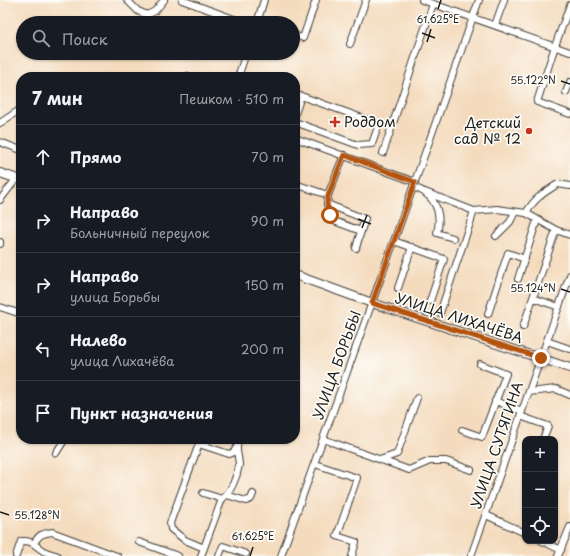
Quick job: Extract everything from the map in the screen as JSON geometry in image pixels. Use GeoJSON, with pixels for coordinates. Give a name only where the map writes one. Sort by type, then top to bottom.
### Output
{"type":"FeatureCollection","features":[{"type":"Feature","properties":{"kind":"main road"},"geometry":{"type":"LineString","coordinates":[[0,173],[16,178]]}},
{"type":"Feature","properties":{"kind":"main road","name":"УЛИЦА ЛИХАЧЁВА"},"geometry":{"type":"LineString","coordinates":[[300,277],[372,303],[570,368]]}},
{"type":"Feature","properties":{"kind":"street"},"geometry":{"type":"LineString","coordinates":[[127,0],[138,11],[147,15],[155,11],[164,0]]}},
{"type":"Feature","properties":{"kind":"street"},"geometry":{"type":"LineString","coordinates":[[182,0],[226,16]]}},
{"type":"Feature","properties":{"kind":"street"},"geometry":{"type":"LineString","coordinates":[[259,16],[264,0]]}},
{"type":"Feature","properties":{"kind":"street"},"geometry":{"type":"LineString","coordinates":[[300,37],[302,38],[316,0]]}},
{"type":"Feature","properties":{"kind":"street"},"geometry":{"type":"LineString","coordinates":[[350,44],[366,0]]}},
{"type":"Feature","properties":{"kind":"street"},"geometry":{"type":"LineString","coordinates":[[422,0],[570,52]]}},
{"type":"Feature","properties":{"kind":"street","name":"УЛИЦА БОРЬБЫ"},"geometry":{"type":"LineString","coordinates":[[281,556],[479,0]]}},
{"type":"Feature","properties":{"kind":"street"},"geometry":{"type":"LineString","coordinates":[[495,25],[504,0]]}},
{"type":"Feature","properties":{"kind":"street"},"geometry":{"type":"LineString","coordinates":[[383,153],[433,4]]}},
{"type":"Feature","properties":{"kind":"street"},"geometry":{"type":"LineString","coordinates":[[570,5],[537,102],[570,114]]}},
{"type":"Feature","properties":{"kind":"street"},"geometry":{"type":"LineString","coordinates":[[240,72],[244,60]]}},
{"type":"Feature","properties":{"kind":"street"},"geometry":{"type":"LineString","coordinates":[[566,92],[570,82]]}},
{"type":"Feature","properties":{"kind":"street"},"geometry":{"type":"LineString","coordinates":[[300,99],[301,96],[379,124],[372,144],[358,145],[300,124]]}},
{"type":"Feature","properties":{"kind":"street"},"geometry":{"type":"LineString","coordinates":[[0,123],[16,112]]}},
{"type":"Feature","properties":{"kind":"street"},"geometry":{"type":"LineString","coordinates":[[320,146],[324,133]]}},
{"type":"Feature","properties":{"kind":"street"},"geometry":{"type":"LineString","coordinates":[[300,140],[344,155],[414,184],[433,200],[439,212],[437,233],[453,238]]}},
{"type":"Feature","properties":{"kind":"street"},"geometry":{"type":"LineString","coordinates":[[0,142],[16,148]]}},
{"type":"Feature","properties":{"kind":"street"},"geometry":{"type":"LineString","coordinates":[[344,155],[328,196],[327,204],[330,215],[334,221],[361,231]]}},
{"type":"Feature","properties":{"kind":"street"},"geometry":{"type":"LineString","coordinates":[[0,200],[16,181]]}},
{"type":"Feature","properties":{"kind":"street"},"geometry":{"type":"LineString","coordinates":[[526,213],[532,204],[542,194],[558,184],[570,186]]}},
{"type":"Feature","properties":{"kind":"street"},"geometry":{"type":"LineString","coordinates":[[300,186],[328,196]]}},
{"type":"Feature","properties":{"kind":"street"},"geometry":{"type":"LineString","coordinates":[[425,192],[474,211],[496,209],[526,213],[556,230],[570,235]]}},
{"type":"Feature","properties":{"kind":"street"},"geometry":{"type":"LineString","coordinates":[[327,204],[365,219],[356,248]]}},
{"type":"Feature","properties":{"kind":"street"},"geometry":{"type":"LineString","coordinates":[[440,313],[474,211]]}},
{"type":"Feature","properties":{"kind":"street"},"geometry":{"type":"LineString","coordinates":[[496,236],[510,222],[514,212]]}},
{"type":"Feature","properties":{"kind":"street"},"geometry":{"type":"LineString","coordinates":[[518,279],[538,220]]}},
{"type":"Feature","properties":{"kind":"street"},"geometry":{"type":"LineString","coordinates":[[522,327],[556,230]]}},
{"type":"Feature","properties":{"kind":"street"},"geometry":{"type":"LineString","coordinates":[[394,241],[444,259],[430,301]]}},
{"type":"Feature","properties":{"kind":"street"},"geometry":{"type":"LineString","coordinates":[[398,288],[412,248]]}},
{"type":"Feature","properties":{"kind":"street"},"geometry":{"type":"LineString","coordinates":[[488,314],[508,253],[525,259]]}},
{"type":"Feature","properties":{"kind":"street","name":"УЛИЦА СУТЯГИНА"},"geometry":{"type":"LineString","coordinates":[[471,556],[570,275]]}},
{"type":"Feature","properties":{"kind":"street"},"geometry":{"type":"LineString","coordinates":[[532,298],[559,307]]}},
{"type":"Feature","properties":{"kind":"street"},"geometry":{"type":"LineString","coordinates":[[0,306],[16,312]]}},
{"type":"Feature","properties":{"kind":"street"},"geometry":{"type":"LineString","coordinates":[[547,341],[570,349]]}},
{"type":"Feature","properties":{"kind":"street"},"geometry":{"type":"LineString","coordinates":[[462,430],[482,437],[506,374],[480,364]]}},
{"type":"Feature","properties":{"kind":"street"},"geometry":{"type":"LineString","coordinates":[[529,392],[556,389],[570,395]]}},
{"type":"Feature","properties":{"kind":"street"},"geometry":{"type":"LineString","coordinates":[[380,460],[396,454],[417,398]]}},
{"type":"Feature","properties":{"kind":"street"},"geometry":{"type":"LineString","coordinates":[[496,401],[548,426],[545,436]]}},
{"type":"Feature","properties":{"kind":"street"},"geometry":{"type":"LineString","coordinates":[[323,439],[409,470],[430,461],[446,461],[471,470]]}},
{"type":"Feature","properties":{"kind":"street"},"geometry":{"type":"LineString","coordinates":[[56,453],[62,444]]}},
{"type":"Feature","properties":{"kind":"street"},"geometry":{"type":"LineString","coordinates":[[204,548],[185,540],[171,529],[170,523],[199,444],[229,454],[237,449]]}},
{"type":"Feature","properties":{"kind":"street"},"geometry":{"type":"LineString","coordinates":[[201,556],[224,497],[234,482],[239,464],[237,449],[238,444]]}},
{"type":"Feature","properties":{"kind":"street"},"geometry":{"type":"LineString","coordinates":[[315,464],[357,478],[338,536],[356,542],[352,556]]}},
{"type":"Feature","properties":{"kind":"street"},"geometry":{"type":"LineString","coordinates":[[204,493],[246,501],[251,498],[253,494]]}},
{"type":"Feature","properties":{"kind":"street"},"geometry":{"type":"LineString","coordinates":[[486,516],[522,532]]}},
{"type":"Feature","properties":{"kind":"street"},"geometry":{"type":"LineString","coordinates":[[558,556],[570,527]]}},
{"type":"Feature","properties":{"kind":"street"},"geometry":{"type":"LineString","coordinates":[[34,544],[42,534],[52,532],[117,556]]}},
{"type":"Feature","properties":{"kind":"street"},"geometry":{"type":"LineString","coordinates":[[16,556],[21,541],[26,540],[42,550],[58,556]]}},
{"type":"Feature","properties":{"kind":"street"},"geometry":{"type":"LineString","coordinates":[[140,542],[178,556]]}},
{"type":"Feature","properties":{"kind":"street"},"geometry":{"type":"LineString","coordinates":[[548,544],[561,550]]}},
{"type":"Feature","properties":{"kind":"street"},"geometry":{"type":"LineString","coordinates":[[219,556],[223,546],[246,554]]}},
{"type":"Feature","properties":{"kind":"place","name":"Роддом"},"geometry":{"type":"Point","coordinates":[335,122]}},
{"type":"Feature","properties":{"kind":"place","name":"Детский сад № 12"},"geometry":{"type":"Point","coordinates":[529,131]}},
{"type":"Feature","properties":{"kind":"route"},"geometry":{"type":"LineString","coordinates":[[330,215],[327,204],[328,196],[344,155],[415,182],[372,303],[541,358]]}}]}
